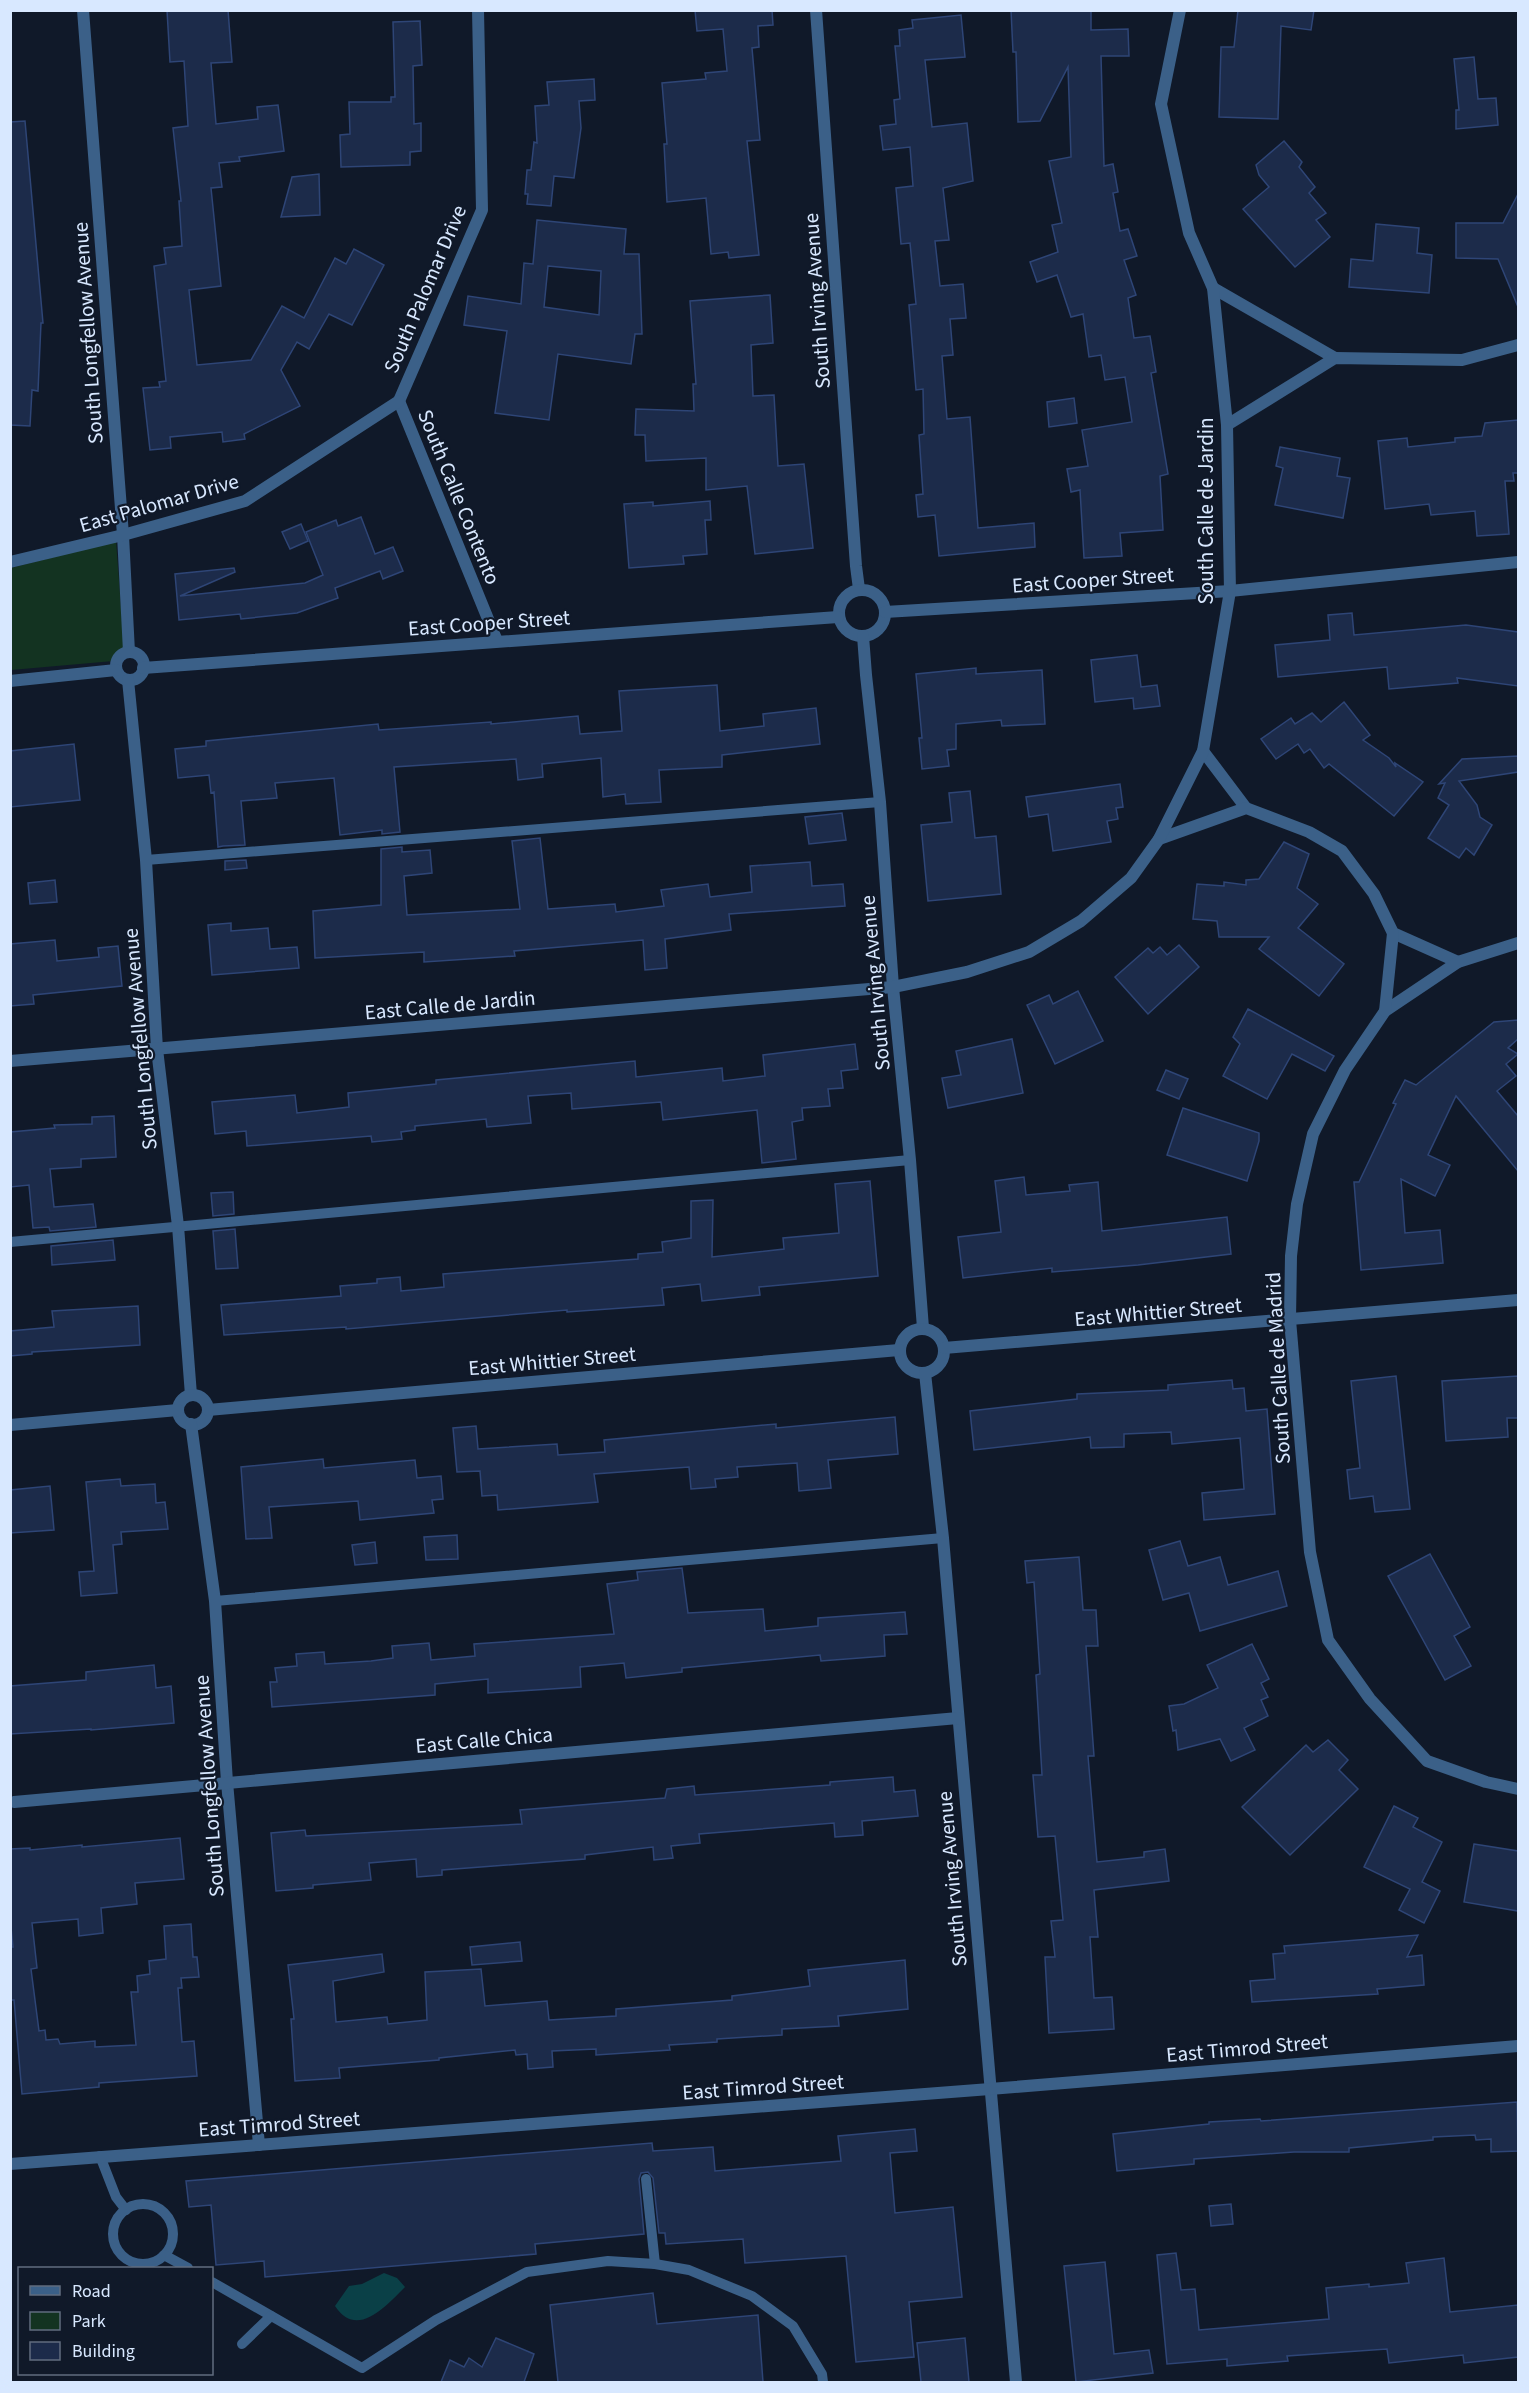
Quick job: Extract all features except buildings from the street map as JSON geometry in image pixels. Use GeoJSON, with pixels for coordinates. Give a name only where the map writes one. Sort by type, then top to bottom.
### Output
{"type":"FeatureCollection","features":[{"type":"Feature","properties":{"kind":"street","name":"South Longfellow Avenue"},"geometry":{"type":"LineString","coordinates":[[83,10],[123,535],[129,652]]}},
{"type":"Feature","properties":{"kind":"street","name":"South Palomar Drive"},"geometry":{"type":"LineString","coordinates":[[399,401],[482,210],[478,10]]}},
{"type":"Feature","properties":{"kind":"street","name":"South Irving Avenue"},"geometry":{"type":"LineString","coordinates":[[816,10],[859,589]]}},
{"type":"Feature","properties":{"kind":"street","name":"South Calle de Jardin"},"geometry":{"type":"LineString","coordinates":[[893,987],[967,972],[1029,952],[1081,921],[1131,878],[1159,839],[1203,751],[1230,591],[1227,425],[1213,288],[1189,233],[1161,104],[1180,10]]}},
{"type":"Feature","properties":{"kind":"street"},"geometry":{"type":"LineString","coordinates":[[1213,288],[1335,358],[1462,360],[1518,345]]}},
{"type":"Feature","properties":{"kind":"street"},"geometry":{"type":"LineString","coordinates":[[1227,425],[1335,358]]}},
{"type":"Feature","properties":{"kind":"street","name":"East Palomar Drive"},"geometry":{"type":"LineString","coordinates":[[10,562],[123,535],[245,501],[399,401]]}},
{"type":"Feature","properties":{"kind":"street","name":"South Calle Contento"},"geometry":{"type":"LineString","coordinates":[[399,401],[497,641]]}},
{"type":"Feature","properties":{"kind":"street","name":"East Cooper Street"},"geometry":{"type":"LineString","coordinates":[[885,612],[1230,591],[1518,562]]}},
{"type":"Feature","properties":{"kind":"street"},"geometry":{"type":"LineString","coordinates":[[859,589],[867,590],[880,598],[885,612],[881,626],[876,632],[863,636],[853,635],[846,631],[838,617],[838,610],[845,596],[859,589]]}},
{"type":"Feature","properties":{"kind":"street","name":"East Cooper Street"},"geometry":{"type":"LineString","coordinates":[[143,669],[838,617]]}},
{"type":"Feature","properties":{"kind":"street","name":"South Irving Avenue"},"geometry":{"type":"LineString","coordinates":[[863,636],[880,802],[893,987],[923,1328]]}},
{"type":"Feature","properties":{"kind":"street"},"geometry":{"type":"LineString","coordinates":[[129,652],[140,657],[143,669],[139,677],[128,680],[122,678],[116,670],[119,657],[129,652]]}},
{"type":"Feature","properties":{"kind":"street"},"geometry":{"type":"LineString","coordinates":[[10,681],[116,670]]}},
{"type":"Feature","properties":{"kind":"street","name":"South Longfellow Avenue"},"geometry":{"type":"LineString","coordinates":[[128,680],[146,860],[157,1049],[178,1226],[191,1395]]}},
{"type":"Feature","properties":{"kind":"street"},"geometry":{"type":"LineString","coordinates":[[1203,751],[1246,808],[1309,832],[1342,852],[1374,894],[1393,933],[1385,1011]]}},
{"type":"Feature","properties":{"kind":"street"},"geometry":{"type":"LineString","coordinates":[[1159,839],[1246,808]]}},
{"type":"Feature","properties":{"kind":"street"},"geometry":{"type":"LineString","coordinates":[[1393,933],[1458,962]]}},
{"type":"Feature","properties":{"kind":"street","name":"South Calle de Madrid"},"geometry":{"type":"LineString","coordinates":[[1518,943],[1458,962],[1385,1011],[1345,1070],[1313,1134],[1296,1215],[1291,1256],[1290,1320],[1310,1552],[1328,1640],[1370,1700],[1427,1761],[1486,1782],[1518,1789]]}},
{"type":"Feature","properties":{"kind":"street","name":"East Calle de Jardin"},"geometry":{"type":"LineString","coordinates":[[10,1060],[893,987]]}},
{"type":"Feature","properties":{"kind":"street","name":"East Whittier Street"},"geometry":{"type":"LineString","coordinates":[[944,1348],[1518,1300]]}},
{"type":"Feature","properties":{"kind":"street"},"geometry":{"type":"LineString","coordinates":[[923,1328],[936,1333],[941,1338],[944,1348],[943,1360],[938,1366],[925,1373],[910,1370],[900,1358],[900,1343],[909,1332],[923,1328]]}},
{"type":"Feature","properties":{"kind":"street","name":"East Whittier Street"},"geometry":{"type":"LineString","coordinates":[[208,1410],[899,1350]]}},
{"type":"Feature","properties":{"kind":"street","name":"South Irving Avenue"},"geometry":{"type":"LineString","coordinates":[[925,1373],[943,1538],[1016,2382]]}},
{"type":"Feature","properties":{"kind":"street"},"geometry":{"type":"LineString","coordinates":[[191,1395],[202,1398],[208,1410],[203,1421],[191,1425],[183,1421],[178,1410],[181,1400],[191,1395]]}},
{"type":"Feature","properties":{"kind":"street"},"geometry":{"type":"LineString","coordinates":[[10,1425],[178,1410]]}},
{"type":"Feature","properties":{"kind":"street","name":"South Longfellow Avenue"},"geometry":{"type":"LineString","coordinates":[[191,1425],[215,1601],[227,1782],[259,2145]]}},
{"type":"Feature","properties":{"kind":"street","name":"East Calle Chica"},"geometry":{"type":"LineString","coordinates":[[14,1802],[958,1718]]}},
{"type":"Feature","properties":{"kind":"street","name":"East Timrod Street"},"geometry":{"type":"LineString","coordinates":[[10,2164],[1518,2046]]}},
{"type":"Feature","properties":{"kind":"lane"},"geometry":{"type":"LineString","coordinates":[[146,860],[880,802]]}},
{"type":"Feature","properties":{"kind":"lane"},"geometry":{"type":"LineString","coordinates":[[10,1242],[910,1160]]}},
{"type":"Feature","properties":{"kind":"lane"},"geometry":{"type":"LineString","coordinates":[[215,1601],[943,1538]]}},
{"type":"Feature","properties":{"kind":"lane"},"geometry":{"type":"LineString","coordinates":[[100,2156],[116,2197],[126,2210]]}},
{"type":"Feature","properties":{"kind":"lane"},"geometry":{"type":"LineString","coordinates":[[646,2179],[654,2264]]}},
{"type":"Feature","properties":{"kind":"lane"},"geometry":{"type":"LineString","coordinates":[[147,2204],[159,2208],[168,2216],[173,2229],[172,2240],[164,2255],[154,2262],[135,2263],[117,2248],[113,2237],[115,2223],[126,2210],[135,2205],[147,2204]]}},
{"type":"Feature","properties":{"kind":"lane"},"geometry":{"type":"LineString","coordinates":[[164,2255],[186,2267]]}},
{"type":"Feature","properties":{"kind":"lane"},"geometry":{"type":"LineString","coordinates":[[213,2283],[362,2368],[436,2320],[527,2272],[608,2261],[654,2264],[689,2270],[752,2296],[793,2326],[822,2374],[823,2382]]}},
{"type":"Feature","properties":{"kind":"lane"},"geometry":{"type":"LineString","coordinates":[[242,2344],[271,2316]]}},
{"type":"Feature","properties":{"kind":"green space"},"geometry":{"type":"Polygon","coordinates":[[[116,541],[125,660],[11,670],[11,568],[116,541]]]}},
{"type":"Feature","properties":{"kind":"shaded area"},"geometry":{"type":"Polygon","coordinates":[[[384,2273],[397,2278],[405,2287],[381,2310],[362,2320],[353,2320],[344,2316],[335,2306],[349,2286],[362,2284],[384,2273]]]}}]}
